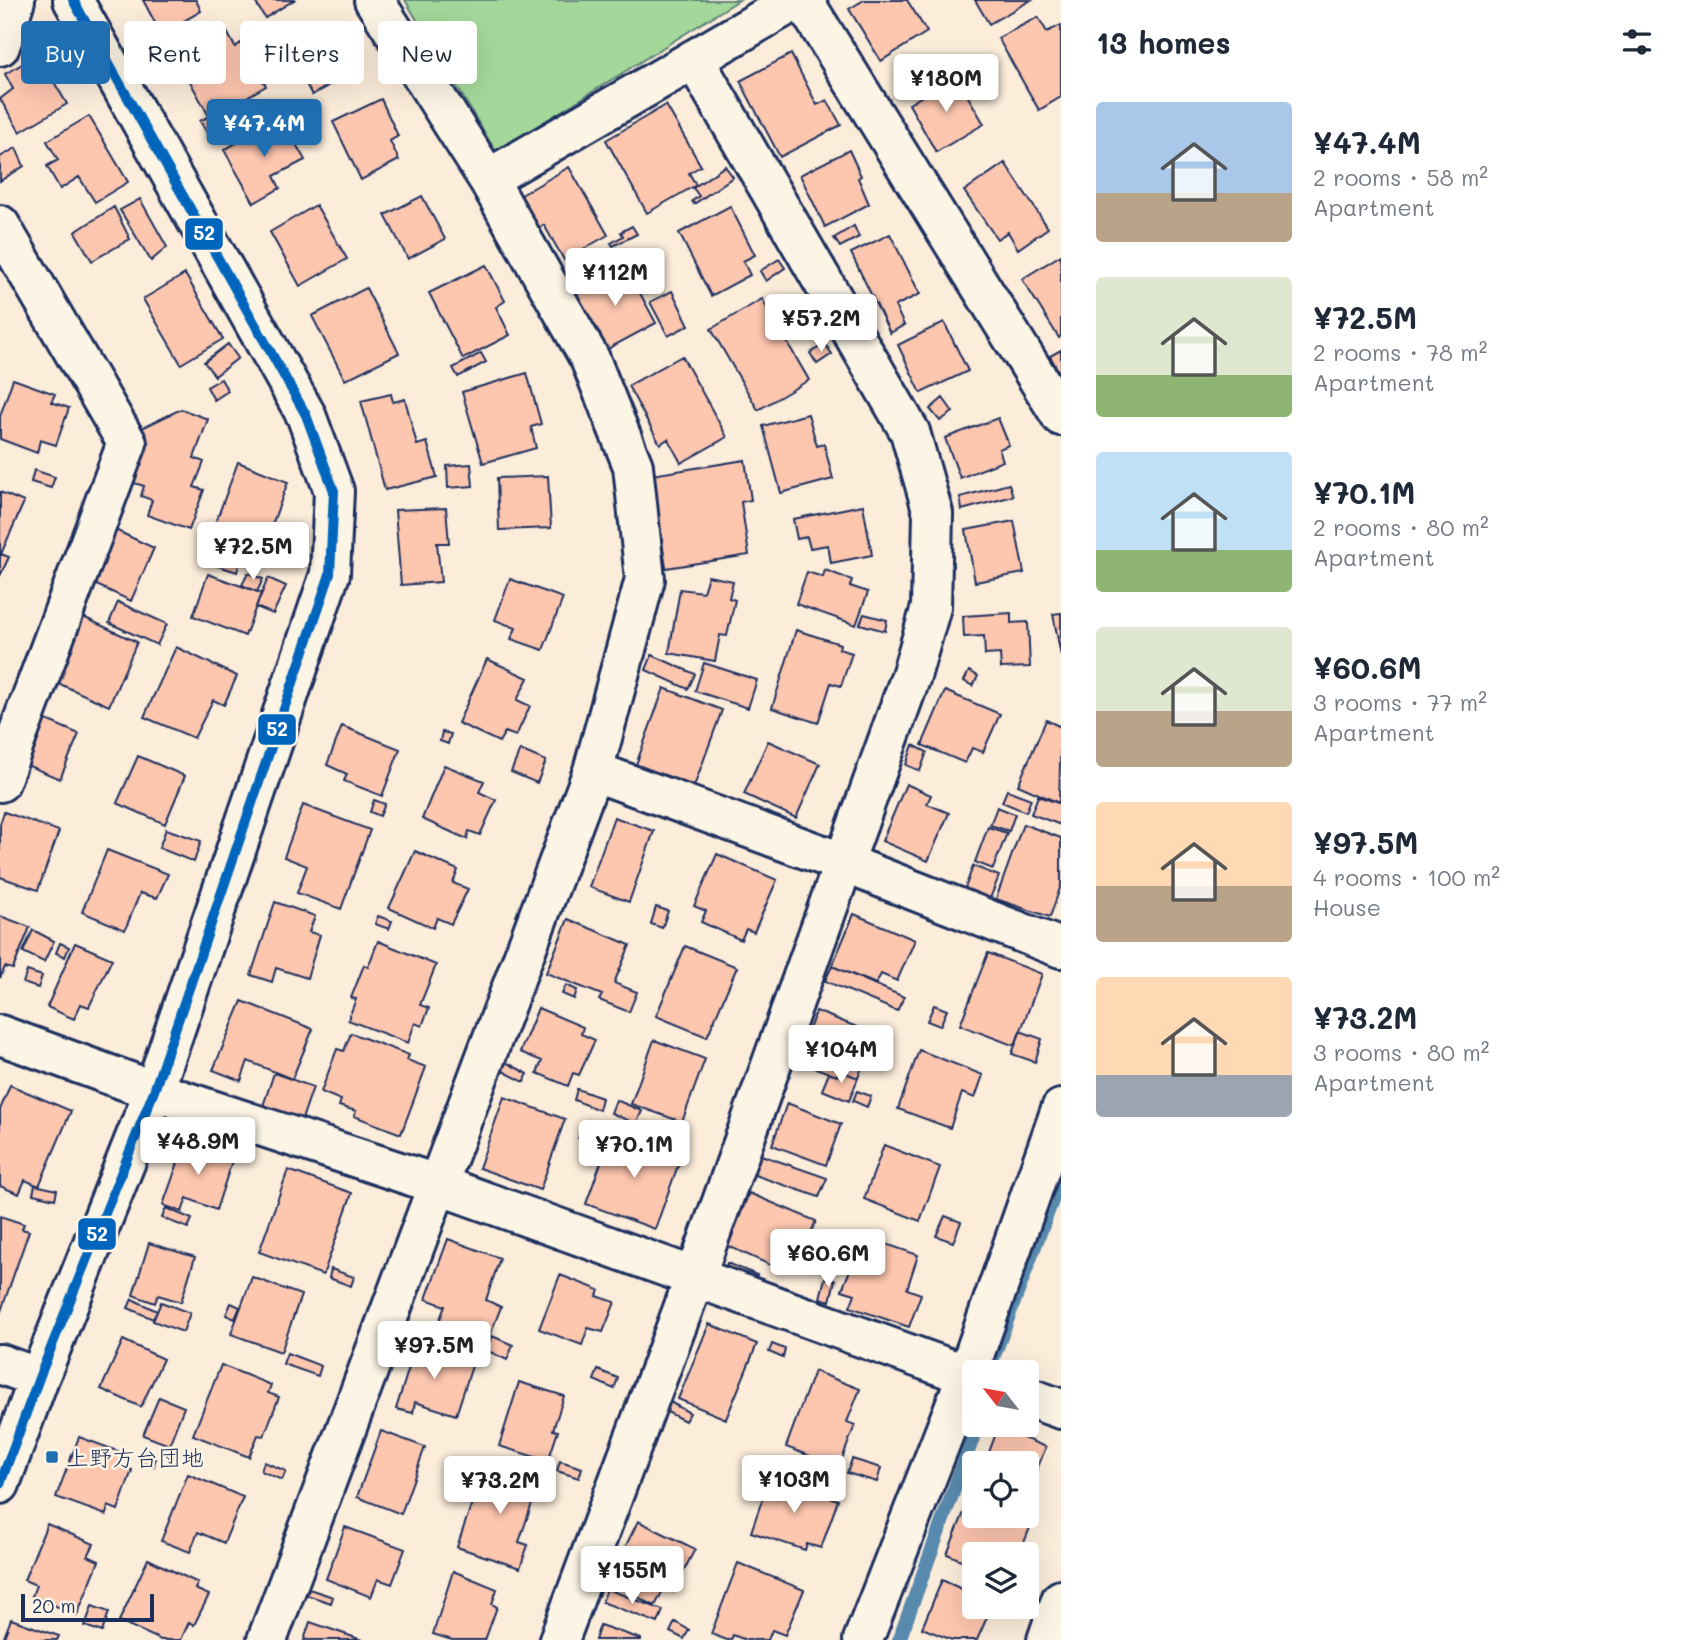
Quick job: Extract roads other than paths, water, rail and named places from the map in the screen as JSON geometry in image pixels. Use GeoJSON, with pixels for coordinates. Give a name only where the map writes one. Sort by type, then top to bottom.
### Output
{"type":"FeatureCollection","features":[{"type":"Feature","properties":{"kind":"street"},"geometry":{"type":"LineString","coordinates":[[0,46],[15,0]]}},
{"type":"Feature","properties":{"kind":"street"},"geometry":{"type":"LineString","coordinates":[[0,1484],[39,1378],[154,1091],[330,574],[334,491],[306,415],[73,0]]}},
{"type":"Feature","properties":{"kind":"street"},"geometry":{"type":"LineString","coordinates":[[267,1640],[436,1184],[593,772],[645,579],[633,466],[590,359],[488,179],[374,0]]}},
{"type":"Feature","properties":{"kind":"street"},"geometry":{"type":"LineString","coordinates":[[488,179],[796,0]]}},
{"type":"Feature","properties":{"kind":"street"},"geometry":{"type":"LineString","coordinates":[[803,0],[1061,416]]}},
{"type":"Feature","properties":{"kind":"street"},"geometry":{"type":"LineString","coordinates":[[559,1640],[695,1277],[911,676],[932,607],[933,513],[910,432],[694,59]]}},
{"type":"Feature","properties":{"kind":"street"},"geometry":{"type":"LineString","coordinates":[[0,225],[127,443],[0,782]]}},
{"type":"Feature","properties":{"kind":"street"},"geometry":{"type":"LineString","coordinates":[[593,772],[844,863],[1061,948]]}},
{"type":"Feature","properties":{"kind":"street"},"geometry":{"type":"LineString","coordinates":[[0,1035],[154,1091],[436,1184],[962,1373]]}},
{"type":"Feature","properties":{"kind":"street"},"geometry":{"type":"LineString","coordinates":[[976,1360],[1061,1109]]}},
{"type":"Feature","properties":{"kind":"street"},"geometry":{"type":"LineString","coordinates":[[0,1364],[39,1378]]}},
{"type":"Feature","properties":{"kind":"street"},"geometry":{"type":"LineString","coordinates":[[863,1640],[962,1398]]}},
{"type":"Feature","properties":{"kind":"street"},"geometry":{"type":"LineString","coordinates":[[1040,1402],[1061,1409]]}},
{"type":"Feature","properties":{"kind":"street"},"geometry":{"type":"LineString","coordinates":[[1047,1640],[1061,1600]]}},
{"type":"Feature","properties":{"kind":"waterway"},"geometry":{"type":"LineString","coordinates":[[993,1358],[1061,1177]]}},
{"type":"Feature","properties":{"kind":"waterway"},"geometry":{"type":"LineString","coordinates":[[899,1640],[973,1437]]}},
{"type":"Feature","properties":{"kind":"place","name":"上野方台団地"},"geometry":{"type":"Point","coordinates":[52,1457]}}]}
